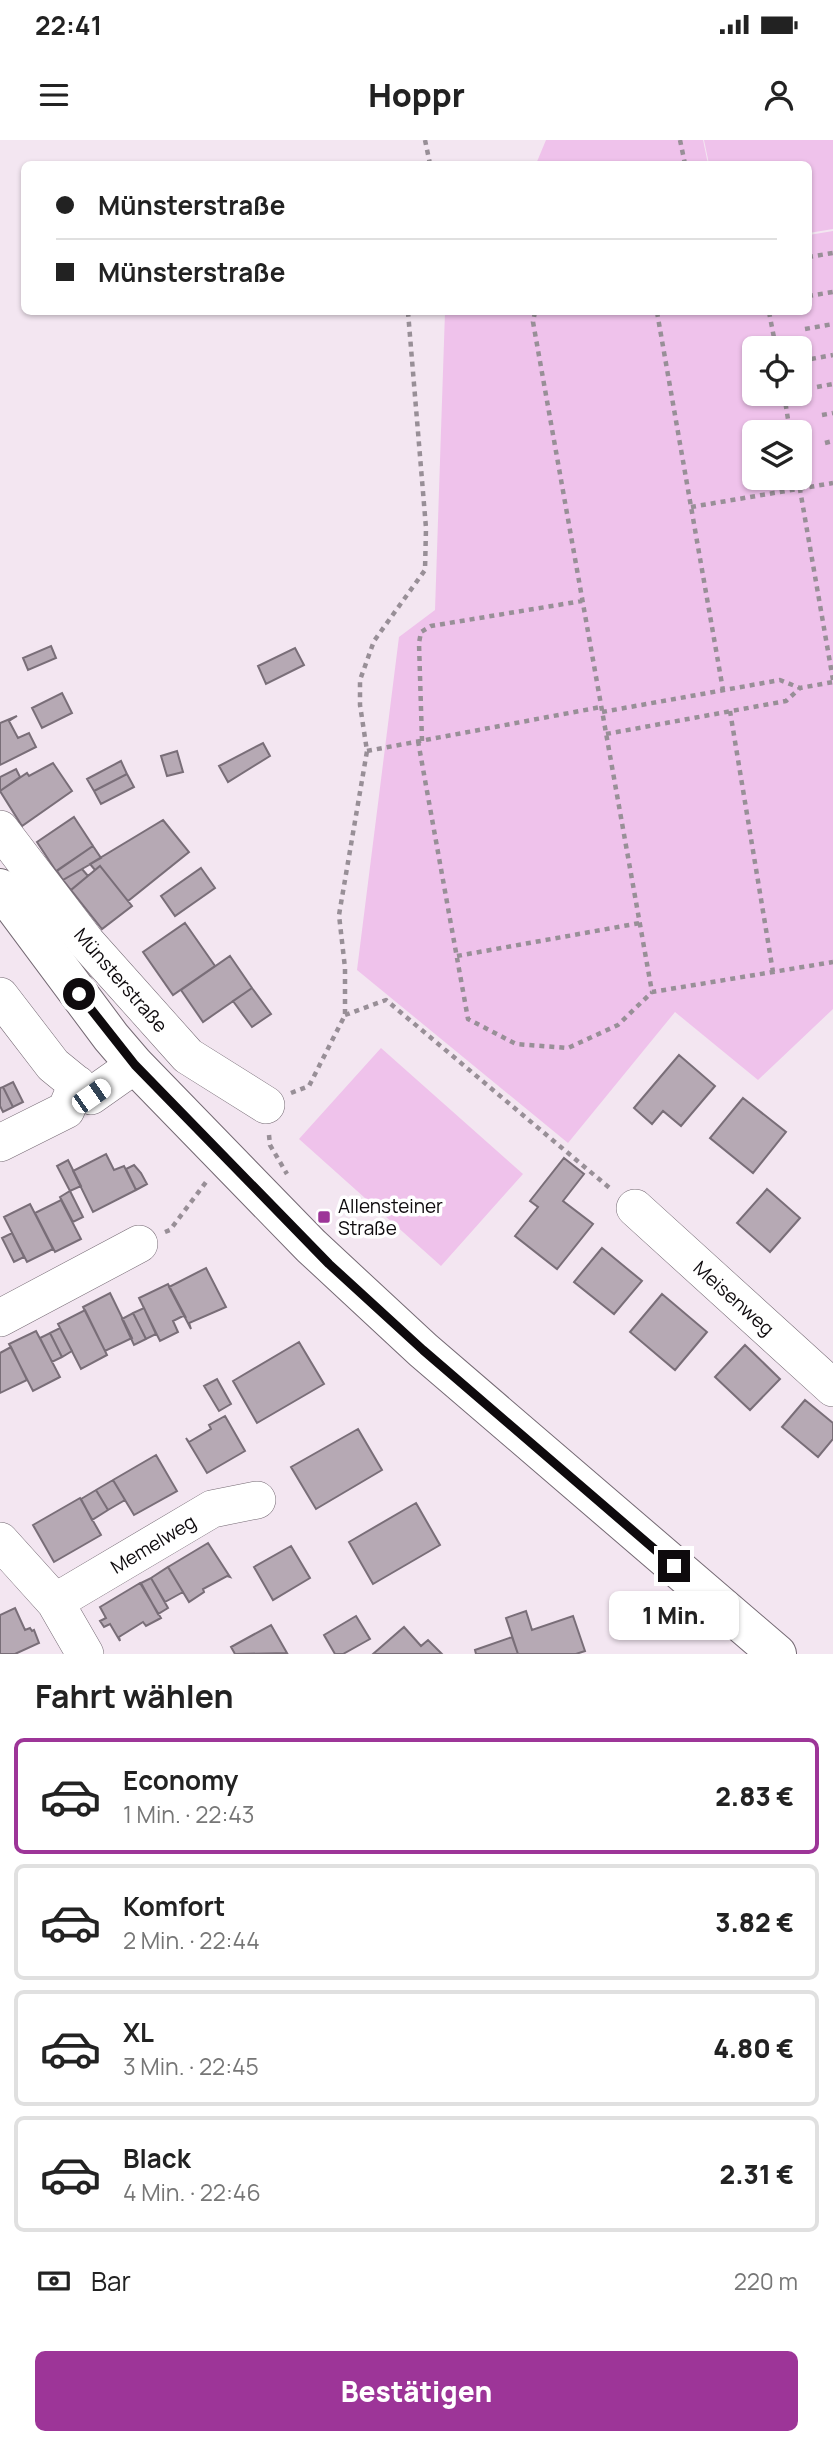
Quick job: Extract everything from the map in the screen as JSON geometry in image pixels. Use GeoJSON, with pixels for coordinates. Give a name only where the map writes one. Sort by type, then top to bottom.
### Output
{"type":"FeatureCollection","features":[{"type":"Feature","properties":{"kind":"main road","name":"Münsterstraße"},"geometry":{"type":"LineString","coordinates":[[0,888],[111,1037],[135,1065],[329,1264],[423,1350],[777,1654]]}},
{"type":"Feature","properties":{"kind":"street","name":"Münsterstraße"},"geometry":{"type":"LineString","coordinates":[[0,829],[87,943],[188,1056],[266,1105]]}},
{"type":"Feature","properties":{"kind":"street"},"geometry":{"type":"LineString","coordinates":[[0,996],[53,1065],[91,1096],[135,1065]]}},
{"type":"Feature","properties":{"kind":"street"},"geometry":{"type":"LineString","coordinates":[[0,1143],[66,1110],[77,1084]]}},
{"type":"Feature","properties":{"kind":"street","name":"Meisenweg"},"geometry":{"type":"LineString","coordinates":[[635,1208],[833,1388]]}},
{"type":"Feature","properties":{"kind":"street"},"geometry":{"type":"LineString","coordinates":[[0,1318],[139,1244]]}},
{"type":"Feature","properties":{"kind":"street","name":"Memelweg"},"geometry":{"type":"LineString","coordinates":[[55,1602],[212,1509],[257,1500]]}},
{"type":"Feature","properties":{"kind":"street"},"geometry":{"type":"LineString","coordinates":[[0,1541],[55,1602],[85,1654]]}},
{"type":"Feature","properties":{"kind":"path"},"geometry":{"type":"LineString","coordinates":[[425,140],[429,161]]}},
{"type":"Feature","properties":{"kind":"path"},"geometry":{"type":"LineString","coordinates":[[680,140],[684,161]]}},
{"type":"Feature","properties":{"kind":"path"},"geometry":{"type":"LineString","coordinates":[[812,256],[833,253]]}},
{"type":"Feature","properties":{"kind":"path"},"geometry":{"type":"LineString","coordinates":[[812,295],[833,292]]}},
{"type":"Feature","properties":{"kind":"path"},"geometry":{"type":"LineString","coordinates":[[290,1179],[270,1145],[266,1105],[309,1086],[345,1015],[345,968],[339,915],[368,751],[360,705],[360,680],[374,641],[425,570],[426,528],[408,315]]}},
{"type":"Feature","properties":{"kind":"path"},"geometry":{"type":"LineString","coordinates":[[534,315],[533,322],[652,992]]}},
{"type":"Feature","properties":{"kind":"path"},"geometry":{"type":"LineString","coordinates":[[658,315],[723,690]]}},
{"type":"Feature","properties":{"kind":"path"},"geometry":{"type":"LineString","coordinates":[[770,315],[774,336]]}},
{"type":"Feature","properties":{"kind":"path"},"geometry":{"type":"LineString","coordinates":[[805,329],[833,324]]}},
{"type":"Feature","properties":{"kind":"path"},"geometry":{"type":"LineString","coordinates":[[812,359],[833,355]]}},
{"type":"Feature","properties":{"kind":"path"},"geometry":{"type":"LineString","coordinates":[[817,387],[833,384]]}},
{"type":"Feature","properties":{"kind":"path"},"geometry":{"type":"LineString","coordinates":[[822,415],[833,413]]}},
{"type":"Feature","properties":{"kind":"path"},"geometry":{"type":"LineString","coordinates":[[825,443],[833,442]]}},
{"type":"Feature","properties":{"kind":"path"},"geometry":{"type":"LineString","coordinates":[[812,487],[833,483]]}},
{"type":"Feature","properties":{"kind":"path"},"geometry":{"type":"LineString","coordinates":[[691,507],[794,490]]}},
{"type":"Feature","properties":{"kind":"path"},"geometry":{"type":"LineString","coordinates":[[606,734],[786,701],[800,688],[833,681],[800,490]]}},
{"type":"Feature","properties":{"kind":"path"},"geometry":{"type":"LineString","coordinates":[[582,601],[430,626],[421,632],[420,741],[468,1019],[516,1044],[568,1048],[618,1025],[652,992],[833,962]]}},
{"type":"Feature","properties":{"kind":"path"},"geometry":{"type":"LineString","coordinates":[[368,751],[780,680],[800,688]]}},
{"type":"Feature","properties":{"kind":"path"},"geometry":{"type":"LineString","coordinates":[[730,711],[774,972]]}},
{"type":"Feature","properties":{"kind":"path"},"geometry":{"type":"LineString","coordinates":[[457,956],[640,923]]}},
{"type":"Feature","properties":{"kind":"path"},"geometry":{"type":"LineString","coordinates":[[345,1015],[386,1000],[635,1208]]}},
{"type":"Feature","properties":{"kind":"path"},"geometry":{"type":"LineString","coordinates":[[139,1244],[170,1230],[225,1156]]}},
{"type":"Feature","properties":{"kind":"shaded area"},"geometry":{"type":"Polygon","coordinates":[[[546,140],[703,140],[707,161],[537,161],[546,140]]]}},
{"type":"Feature","properties":{"kind":"shaded area"},"geometry":{"type":"Polygon","coordinates":[[[704,140],[833,140],[833,229],[812,232],[812,161],[708,161],[704,140]]]}},
{"type":"Feature","properties":{"kind":"shaded area"},"geometry":{"type":"Polygon","coordinates":[[[833,231],[833,1009],[758,1080],[675,1012],[568,1143],[357,970],[399,637],[435,610],[445,315],[812,315],[812,234],[833,231]]]}},
{"type":"Feature","properties":{"kind":"shaded area"},"geometry":{"type":"Polygon","coordinates":[[[381,1048],[523,1174],[441,1266],[299,1139],[381,1048]]]}},
{"type":"Feature","properties":{"kind":"building"},"geometry":{"type":"Polygon","coordinates":[[[51,646],[56,658],[28,670],[23,658],[51,646]]]}},
{"type":"Feature","properties":{"kind":"building"},"geometry":{"type":"Polygon","coordinates":[[[295,648],[304,665],[266,684],[258,666],[295,648]]]}},
{"type":"Feature","properties":{"kind":"building"},"geometry":{"type":"Polygon","coordinates":[[[62,693],[72,713],[42,728],[32,708],[62,693]]]}},
{"type":"Feature","properties":{"kind":"building"},"geometry":{"type":"Polygon","coordinates":[[[17,716],[9,721],[18,738],[29,733],[36,747],[0,765],[0,723],[17,716]]]}},
{"type":"Feature","properties":{"kind":"building"},"geometry":{"type":"Polygon","coordinates":[[[263,743],[270,756],[228,782],[219,766],[263,743]]]}},
{"type":"Feature","properties":{"kind":"building"},"geometry":{"type":"Polygon","coordinates":[[[177,751],[183,772],[167,776],[161,756],[177,751]]]}},
{"type":"Feature","properties":{"kind":"building"},"geometry":{"type":"Polygon","coordinates":[[[121,761],[127,774],[94,791],[87,779],[121,761]]]}},
{"type":"Feature","properties":{"kind":"building"},"geometry":{"type":"Polygon","coordinates":[[[53,763],[72,791],[22,826],[0,791],[27,773],[29,776],[53,763]]]}},
{"type":"Feature","properties":{"kind":"building"},"geometry":{"type":"Polygon","coordinates":[[[16,769],[20,777],[0,791],[0,777],[16,769]]]}},
{"type":"Feature","properties":{"kind":"building"},"geometry":{"type":"Polygon","coordinates":[[[127,774],[134,787],[101,804],[94,791],[127,774]]]}},
{"type":"Feature","properties":{"kind":"building"},"geometry":{"type":"Polygon","coordinates":[[[74,817],[93,846],[56,871],[37,842],[74,817]]]}},
{"type":"Feature","properties":{"kind":"building"},"geometry":{"type":"Polygon","coordinates":[[[163,820],[189,852],[128,901],[100,866],[95,870],[90,864],[163,820]]]}},
{"type":"Feature","properties":{"kind":"building"},"geometry":{"type":"Polygon","coordinates":[[[93,846],[101,858],[63,880],[57,871],[93,846]]]}},
{"type":"Feature","properties":{"kind":"building"},"geometry":{"type":"Polygon","coordinates":[[[100,866],[132,906],[102,929],[71,890],[100,866]]]}},
{"type":"Feature","properties":{"kind":"building"},"geometry":{"type":"Polygon","coordinates":[[[201,868],[215,888],[175,916],[161,896],[201,868]]]}},
{"type":"Feature","properties":{"kind":"building"},"geometry":{"type":"Polygon","coordinates":[[[82,869],[88,876],[71,890],[63,880],[82,869]]]}},
{"type":"Feature","properties":{"kind":"building"},"geometry":{"type":"Polygon","coordinates":[[[185,923],[215,966],[173,995],[143,952],[185,923]]]}},
{"type":"Feature","properties":{"kind":"building"},"geometry":{"type":"Polygon","coordinates":[[[230,956],[252,988],[203,1022],[181,990],[230,956]]]}},
{"type":"Feature","properties":{"kind":"building"},"geometry":{"type":"Polygon","coordinates":[[[252,988],[271,1014],[252,1027],[233,1001],[252,988]]]}},
{"type":"Feature","properties":{"kind":"building"},"geometry":{"type":"Polygon","coordinates":[[[679,1055],[715,1086],[681,1126],[663,1111],[652,1124],[634,1108],[679,1055]]]}},
{"type":"Feature","properties":{"kind":"building"},"geometry":{"type":"Polygon","coordinates":[[[13,1082],[23,1102],[13,1107],[3,1087],[13,1082]]]}},
{"type":"Feature","properties":{"kind":"building"},"geometry":{"type":"Polygon","coordinates":[[[3,1087],[13,1107],[3,1112],[0,1106],[0,1088],[3,1087]]]}},
{"type":"Feature","properties":{"kind":"building"},"geometry":{"type":"Polygon","coordinates":[[[743,1098],[786,1132],[753,1173],[710,1138],[743,1098]]]}},
{"type":"Feature","properties":{"kind":"building"},"geometry":{"type":"Polygon","coordinates":[[[106,1154],[114,1170],[124,1166],[136,1190],[93,1212],[73,1171],[106,1154]]]}},
{"type":"Feature","properties":{"kind":"building"},"geometry":{"type":"Polygon","coordinates":[[[564,1158],[584,1174],[563,1201],[593,1224],[557,1269],[515,1236],[538,1207],[530,1201],[564,1158]]]}},
{"type":"Feature","properties":{"kind":"building"},"geometry":{"type":"Polygon","coordinates":[[[68,1160],[81,1186],[70,1191],[57,1166],[68,1160]]]}},
{"type":"Feature","properties":{"kind":"building"},"geometry":{"type":"Polygon","coordinates":[[[134,1165],[147,1184],[136,1190],[126,1169],[134,1165]]]}},
{"type":"Feature","properties":{"kind":"building"},"geometry":{"type":"Polygon","coordinates":[[[767,1189],[800,1218],[770,1252],[737,1223],[767,1189]]]}},
{"type":"Feature","properties":{"kind":"building"},"geometry":{"type":"Polygon","coordinates":[[[70,1191],[83,1217],[73,1222],[60,1197],[70,1191]]]}},
{"type":"Feature","properties":{"kind":"building"},"geometry":{"type":"Polygon","coordinates":[[[61,1200],[81,1239],[55,1252],[35,1213],[61,1200]]]}},
{"type":"Feature","properties":{"kind":"building"},"geometry":{"type":"Polygon","coordinates":[[[30,1204],[53,1249],[27,1262],[4,1217],[30,1204]]]}},
{"type":"Feature","properties":{"kind":"building"},"geometry":{"type":"Polygon","coordinates":[[[12,1233],[24,1257],[14,1262],[2,1238],[12,1233]]]}},
{"type":"Feature","properties":{"kind":"building"},"geometry":{"type":"Polygon","coordinates":[[[602,1248],[642,1281],[614,1314],[574,1282],[602,1248]]]}},
{"type":"Feature","properties":{"kind":"building"},"geometry":{"type":"Polygon","coordinates":[[[206,1268],[226,1307],[189,1323],[191,1329],[169,1287],[206,1268]]]}},
{"type":"Feature","properties":{"kind":"building"},"geometry":{"type":"Polygon","coordinates":[[[168,1284],[186,1318],[183,1316],[173,1321],[178,1332],[160,1341],[139,1298],[168,1284]]]}},
{"type":"Feature","properties":{"kind":"building"},"geometry":{"type":"Polygon","coordinates":[[[110,1293],[132,1338],[105,1351],[83,1307],[110,1293]]]}},
{"type":"Feature","properties":{"kind":"building"},"geometry":{"type":"Polygon","coordinates":[[[662,1294],[707,1332],[675,1370],[630,1332],[662,1294]]]}},
{"type":"Feature","properties":{"kind":"building"},"geometry":{"type":"Polygon","coordinates":[[[144,1308],[156,1334],[146,1339],[133,1313],[144,1308]]]}},
{"type":"Feature","properties":{"kind":"building"},"geometry":{"type":"Polygon","coordinates":[[[85,1310],[107,1355],[81,1369],[58,1324],[85,1310]]]}},
{"type":"Feature","properties":{"kind":"building"},"geometry":{"type":"Polygon","coordinates":[[[133,1313],[146,1339],[134,1345],[122,1319],[133,1313]]]}},
{"type":"Feature","properties":{"kind":"building"},"geometry":{"type":"Polygon","coordinates":[[[60,1328],[72,1351],[62,1357],[50,1333],[60,1328]]]}},
{"type":"Feature","properties":{"kind":"building"},"geometry":{"type":"Polygon","coordinates":[[[36,1331],[60,1377],[33,1391],[9,1344],[36,1331]]]}},
{"type":"Feature","properties":{"kind":"building"},"geometry":{"type":"Polygon","coordinates":[[[50,1333],[62,1357],[52,1362],[40,1338],[50,1333]]]}},
{"type":"Feature","properties":{"kind":"building"},"geometry":{"type":"Polygon","coordinates":[[[299,1342],[324,1384],[257,1423],[233,1381],[299,1342]]]}},
{"type":"Feature","properties":{"kind":"building"},"geometry":{"type":"Polygon","coordinates":[[[745,1345],[780,1379],[750,1410],[715,1377],[745,1345]]]}},
{"type":"Feature","properties":{"kind":"building"},"geometry":{"type":"Polygon","coordinates":[[[11,1347],[27,1380],[0,1393],[0,1353],[11,1347]]]}},
{"type":"Feature","properties":{"kind":"building"},"geometry":{"type":"Polygon","coordinates":[[[217,1379],[231,1404],[219,1411],[204,1386],[217,1379]]]}},
{"type":"Feature","properties":{"kind":"building"},"geometry":{"type":"Polygon","coordinates":[[[805,1400],[833,1423],[833,1439],[818,1457],[782,1427],[805,1400]]]}},
{"type":"Feature","properties":{"kind":"building"},"geometry":{"type":"Polygon","coordinates":[[[225,1416],[245,1451],[207,1473],[186,1438],[189,1442],[211,1429],[209,1425],[225,1416]]]}},
{"type":"Feature","properties":{"kind":"building"},"geometry":{"type":"Polygon","coordinates":[[[358,1429],[382,1470],[316,1509],[291,1467],[358,1429]]]}},
{"type":"Feature","properties":{"kind":"building"},"geometry":{"type":"Polygon","coordinates":[[[156,1455],[177,1491],[134,1515],[113,1480],[156,1455]]]}},
{"type":"Feature","properties":{"kind":"building"},"geometry":{"type":"Polygon","coordinates":[[[113,1480],[125,1500],[108,1510],[96,1490],[113,1480]]]}},
{"type":"Feature","properties":{"kind":"building"},"geometry":{"type":"Polygon","coordinates":[[[96,1490],[108,1510],[92,1520],[81,1499],[96,1490]]]}},
{"type":"Feature","properties":{"kind":"building"},"geometry":{"type":"Polygon","coordinates":[[[80,1498],[101,1535],[54,1562],[33,1525],[80,1498]]]}},
{"type":"Feature","properties":{"kind":"building"},"geometry":{"type":"Polygon","coordinates":[[[416,1503],[440,1545],[373,1584],[349,1542],[416,1503]]]}},
{"type":"Feature","properties":{"kind":"building"},"geometry":{"type":"Polygon","coordinates":[[[208,1543],[230,1577],[227,1576],[203,1589],[204,1592],[189,1602],[168,1567],[208,1543]]]}},
{"type":"Feature","properties":{"kind":"building"},"geometry":{"type":"Polygon","coordinates":[[[291,1546],[310,1578],[273,1600],[254,1567],[291,1546]]]}},
{"type":"Feature","properties":{"kind":"building"},"geometry":{"type":"Polygon","coordinates":[[[168,1567],[183,1592],[165,1602],[151,1578],[168,1567]]]}},
{"type":"Feature","properties":{"kind":"building"},"geometry":{"type":"Polygon","coordinates":[[[151,1578],[168,1608],[158,1614],[141,1583],[151,1578]]]}},
{"type":"Feature","properties":{"kind":"building"},"geometry":{"type":"Polygon","coordinates":[[[140,1583],[161,1618],[146,1626],[143,1622],[119,1637],[120,1641],[110,1624],[104,1627],[100,1621],[106,1618],[100,1607],[140,1583]]]}},
{"type":"Feature","properties":{"kind":"building"},"geometry":{"type":"Polygon","coordinates":[[[15,1608],[25,1630],[34,1630],[39,1643],[15,1654],[0,1654],[0,1615],[15,1608]]]}},
{"type":"Feature","properties":{"kind":"building"},"geometry":{"type":"Polygon","coordinates":[[[526,1611],[532,1630],[573,1616],[585,1651],[576,1654],[518,1654],[506,1618],[526,1611]]]}},
{"type":"Feature","properties":{"kind":"building"},"geometry":{"type":"Polygon","coordinates":[[[356,1616],[370,1639],[343,1654],[335,1654],[324,1635],[356,1616]]]}},
{"type":"Feature","properties":{"kind":"building"},"geometry":{"type":"Polygon","coordinates":[[[271,1625],[287,1653],[235,1654],[231,1647],[271,1625]]]}},
{"type":"Feature","properties":{"kind":"building"},"geometry":{"type":"Polygon","coordinates":[[[404,1627],[421,1646],[428,1640],[442,1654],[373,1654],[404,1627]]]}},
{"type":"Feature","properties":{"kind":"building"},"geometry":{"type":"Polygon","coordinates":[[[512,1637],[518,1654],[476,1654],[475,1650],[512,1637]]]}},
{"type":"Feature","properties":{"kind":"place","name":"Allensteiner Straße"},"geometry":{"type":"Point","coordinates":[324,1217]}},
{"type":"Feature","properties":{"kind":"route"},"geometry":{"type":"LineString","coordinates":[[79,994],[135,1065],[329,1264],[423,1350],[674,1566]]}}]}
